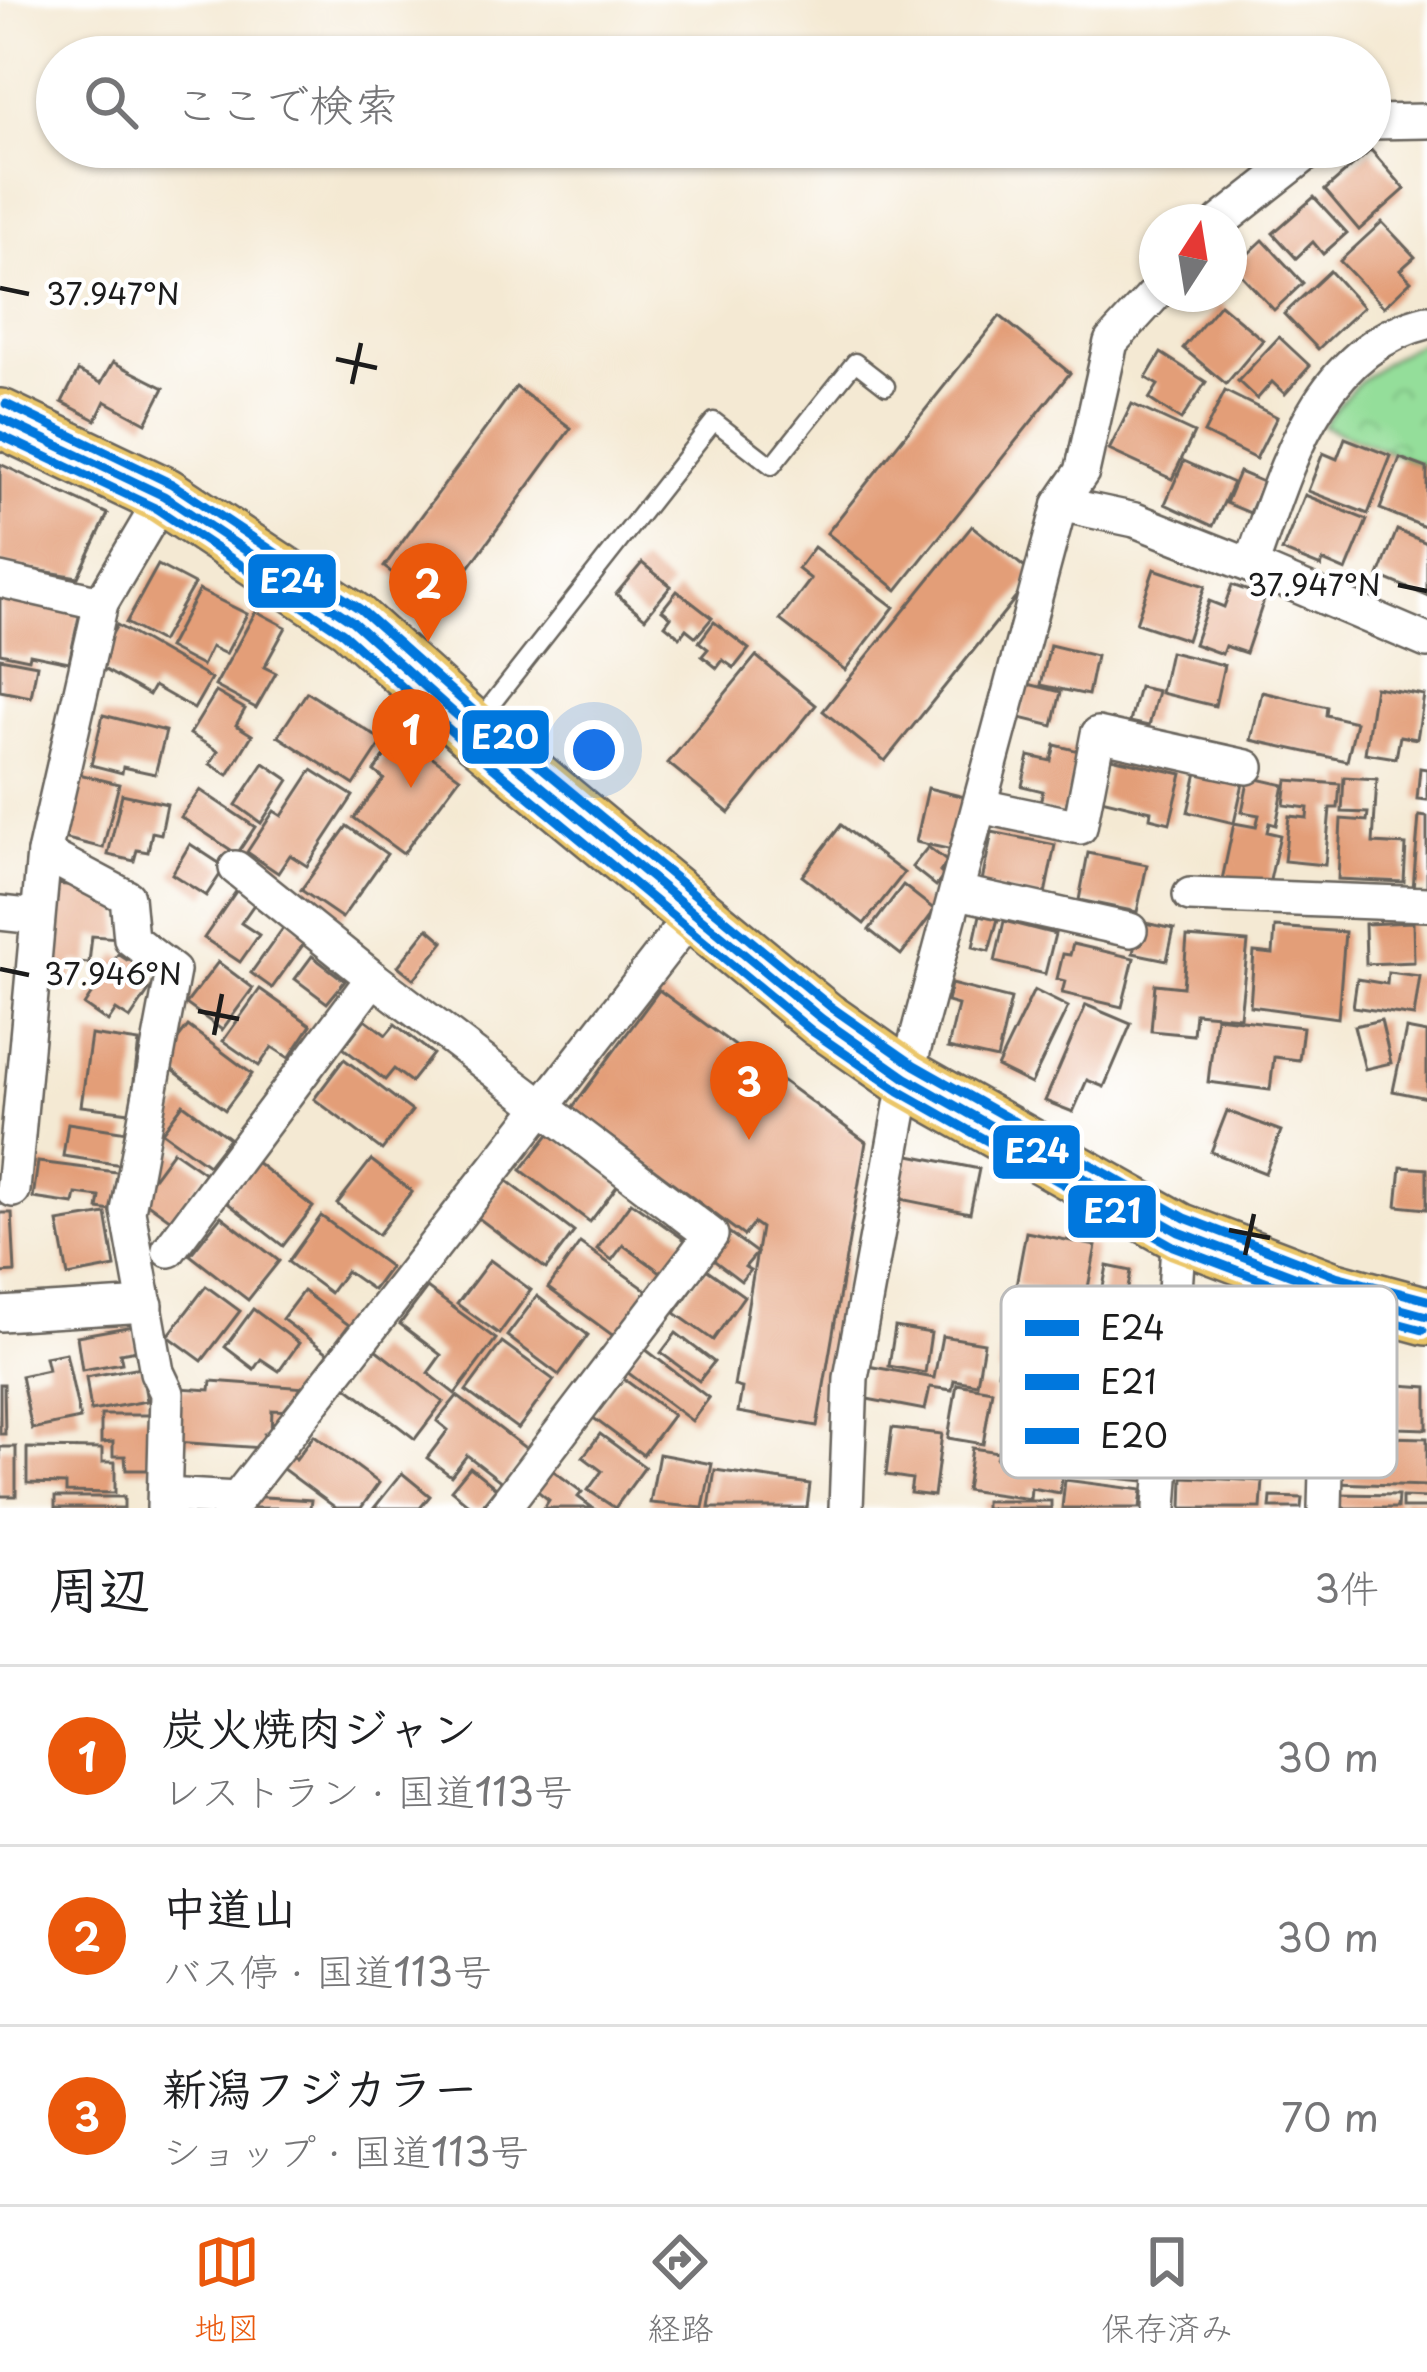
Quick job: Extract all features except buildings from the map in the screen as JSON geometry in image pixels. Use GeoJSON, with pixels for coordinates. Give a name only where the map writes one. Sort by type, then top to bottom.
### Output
{"type":"FeatureCollection","features":[{"type":"Feature","properties":{"kind":"highway"},"geometry":{"type":"LineString","coordinates":[[0,418],[164,496],[352,621],[472,729],[822,1019],[906,1078],[1179,1232],[1321,1286]]}},
{"type":"Feature","properties":{"kind":"highway"},"geometry":{"type":"LineString","coordinates":[[1397,1308],[1427,1316]]}},
{"type":"Feature","properties":{"kind":"street"},"geometry":{"type":"LineString","coordinates":[[1391,122],[1427,121]]}},
{"type":"Feature","properties":{"kind":"street"},"geometry":{"type":"LineString","coordinates":[[1243,204],[1288,168]]}},
{"type":"Feature","properties":{"kind":"street"},"geometry":{"type":"LineString","coordinates":[[846,1508],[850,1378],[906,1078],[1060,504],[1082,472],[1111,343],[1139,312]]}},
{"type":"Feature","properties":{"kind":"street"},"geometry":{"type":"LineString","coordinates":[[1251,566],[1313,408],[1342,373],[1382,341],[1427,322]]}},
{"type":"Feature","properties":{"kind":"street"},"geometry":{"type":"LineString","coordinates":[[13,1190],[44,853],[101,603],[164,496]]}},
{"type":"Feature","properties":{"kind":"street"},"geometry":{"type":"LineString","coordinates":[[1060,504],[1135,520],[1427,641]]}},
{"type":"Feature","properties":{"kind":"street"},"geometry":{"type":"LineString","coordinates":[[0,580],[101,603]]}},
{"type":"Feature","properties":{"kind":"street"},"geometry":{"type":"LineString","coordinates":[[980,806],[1080,827],[1098,734],[1247,767]]}},
{"type":"Feature","properties":{"kind":"street"},"geometry":{"type":"LineString","coordinates":[[44,853],[127,897],[131,939],[173,970],[128,1211],[157,1372],[167,1393],[164,1502],[237,1499],[695,911]]}},
{"type":"Feature","properties":{"kind":"street"},"geometry":{"type":"LineString","coordinates":[[236,868],[711,1235],[503,1508]]}},
{"type":"Feature","properties":{"kind":"street"},"geometry":{"type":"LineString","coordinates":[[958,892],[1130,930]]}},
{"type":"Feature","properties":{"kind":"street"},"geometry":{"type":"LineString","coordinates":[[1190,895],[1427,904]]}},
{"type":"Feature","properties":{"kind":"street"},"geometry":{"type":"LineString","coordinates":[[0,913],[37,917]]}},
{"type":"Feature","properties":{"kind":"street"},"geometry":{"type":"LineString","coordinates":[[169,1250],[373,978]]}},
{"type":"Feature","properties":{"kind":"street"},"geometry":{"type":"LineString","coordinates":[[1175,1286],[1179,1232]]}},
{"type":"Feature","properties":{"kind":"street"},"geometry":{"type":"LineString","coordinates":[[0,1314],[146,1304]]}},
{"type":"Feature","properties":{"kind":"street"},"geometry":{"type":"LineString","coordinates":[[1160,1508],[1162,1478]]}},
{"type":"Feature","properties":{"kind":"street"},"geometry":{"type":"LineString","coordinates":[[1325,1508],[1326,1478]]}},
{"type":"Feature","properties":{"kind":"lane"},"geometry":{"type":"LineString","coordinates":[[472,729],[714,422],[772,466],[855,362],[886,386]]}},
{"type":"Feature","properties":{"kind":"green space"},"geometry":{"type":"Polygon","coordinates":[[[1427,339],[1427,467],[1323,426],[1369,375],[1427,339]]]}},
{"type":"Feature","properties":{"kind":"transit line","name":"E20"},"geometry":{"type":"LineString","coordinates":[[6,404],[172,484],[360,609],[482,718],[831,1007],[914,1065],[1185,1218],[1374,1286]]}},
{"type":"Feature","properties":{"kind":"transit line","name":"E24"},"geometry":{"type":"LineString","coordinates":[[0,418],[164,496],[352,621],[472,729],[822,1019],[906,1078],[1179,1232],[1321,1286]]}},
{"type":"Feature","properties":{"kind":"transit line","name":"E21"},"geometry":{"type":"LineString","coordinates":[[0,435],[157,509],[343,633],[462,741],[812,1031],[899,1091],[1173,1246],[1279,1286]]}},
{"type":"Feature","properties":{"kind":"transit line","name":"E20"},"geometry":{"type":"LineString","coordinates":[[1397,1292],[1427,1300]]}},
{"type":"Feature","properties":{"kind":"transit line","name":"E24"},"geometry":{"type":"LineString","coordinates":[[1397,1308],[1427,1316]]}},
{"type":"Feature","properties":{"kind":"transit line","name":"E21"},"geometry":{"type":"LineString","coordinates":[[1397,1323],[1423,1330]]}},
{"type":"Feature","properties":{"kind":"place","name":"中道山"},"geometry":{"type":"Point","coordinates":[428,642]}},
{"type":"Feature","properties":{"kind":"place","name":"炭火焼肉ジャン"},"geometry":{"type":"Point","coordinates":[411,788]}},
{"type":"Feature","properties":{"kind":"place","name":"新潟フジカラー"},"geometry":{"type":"Point","coordinates":[749,1140]}}]}
